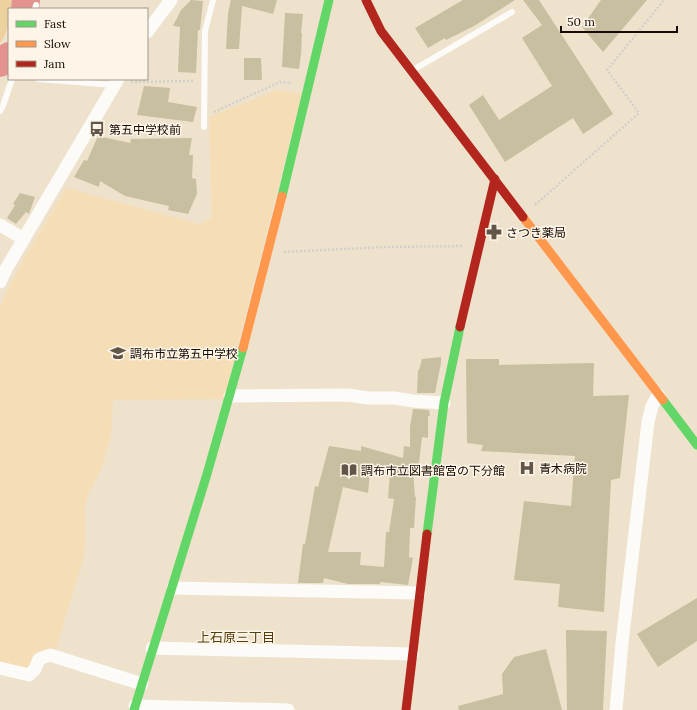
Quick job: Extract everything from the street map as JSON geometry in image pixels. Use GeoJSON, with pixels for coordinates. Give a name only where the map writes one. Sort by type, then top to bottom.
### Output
{"type":"FeatureCollection","features":[{"type":"Feature","properties":{"kind":"street"},"geometry":{"type":"LineString","coordinates":[[288,710],[135,708],[152,648],[173,588],[230,396],[268,253],[329,0]]}},
{"type":"Feature","properties":{"kind":"street"},"geometry":{"type":"LineString","coordinates":[[366,0],[381,31],[697,445]]}},
{"type":"Feature","properties":{"kind":"street"},"geometry":{"type":"LineString","coordinates":[[148,30],[167,1]]}},
{"type":"Feature","properties":{"kind":"street"},"geometry":{"type":"LineString","coordinates":[[0,282],[6,269],[116,82]]}},
{"type":"Feature","properties":{"kind":"street"},"geometry":{"type":"LineString","coordinates":[[406,710],[419,593],[444,403],[458,334],[495,179]]}},
{"type":"Feature","properties":{"kind":"street"},"geometry":{"type":"LineString","coordinates":[[0,225],[24,239]]}},
{"type":"Feature","properties":{"kind":"street"},"geometry":{"type":"LineString","coordinates":[[230,396],[348,395],[368,398],[394,398],[444,403]]}},
{"type":"Feature","properties":{"kind":"street"},"geometry":{"type":"LineString","coordinates":[[616,710],[622,643],[648,422],[652,406],[658,395]]}},
{"type":"Feature","properties":{"kind":"street"},"geometry":{"type":"LineString","coordinates":[[173,588],[419,593]]}},
{"type":"Feature","properties":{"kind":"street"},"geometry":{"type":"LineString","coordinates":[[152,648],[412,654]]}},
{"type":"Feature","properties":{"kind":"street"},"geometry":{"type":"LineString","coordinates":[[0,668],[29,675],[39,659],[50,655],[142,684]]}},
{"type":"Feature","properties":{"kind":"lane"},"geometry":{"type":"LineString","coordinates":[[204,127],[205,31],[213,0]]}},
{"type":"Feature","properties":{"kind":"lane"},"geometry":{"type":"LineString","coordinates":[[412,71],[512,12]]}},
{"type":"Feature","properties":{"kind":"lane"},"geometry":{"type":"LineString","coordinates":[[0,111],[12,80]]}},
{"type":"Feature","properties":{"kind":"lane"},"geometry":{"type":"LineString","coordinates":[[64,80],[116,82]]}},
{"type":"Feature","properties":{"kind":"path"},"geometry":{"type":"LineString","coordinates":[[522,216],[640,114],[607,70],[664,0]]}},
{"type":"Feature","properties":{"kind":"path"},"geometry":{"type":"LineString","coordinates":[[116,82],[196,81],[204,78]]}},
{"type":"Feature","properties":{"kind":"path"},"geometry":{"type":"LineString","coordinates":[[204,116],[280,82],[308,86]]}},
{"type":"Feature","properties":{"kind":"path"},"geometry":{"type":"LineString","coordinates":[[268,253],[385,247],[479,246]]}},
{"type":"Feature","properties":{"kind":"shaded area"},"geometry":{"type":"Polygon","coordinates":[[[0,0],[14,0],[12,8],[8,8],[8,23],[3,39],[0,43],[0,0]]]}},
{"type":"Feature","properties":{"kind":"shaded area","name":"調布市立第五中学校"},"geometry":{"type":"Polygon","coordinates":[[[277,90],[302,94],[224,399],[113,400],[111,435],[102,467],[85,502],[84,557],[55,651],[20,671],[0,665],[0,307],[6,293],[25,257],[66,188],[199,224],[212,218],[209,117],[277,90]]]}},
{"type":"Feature","properties":{"kind":"building"},"geometry":{"type":"Polygon","coordinates":[[[191,0],[203,1],[200,30],[198,30],[196,73],[178,72],[180,27],[173,26],[181,10],[191,0]]]}},
{"type":"Feature","properties":{"kind":"building"},"geometry":{"type":"Polygon","coordinates":[[[231,0],[277,0],[273,14],[242,6],[239,49],[226,49],[228,13],[231,0]]]}},
{"type":"Feature","properties":{"kind":"building"},"geometry":{"type":"Polygon","coordinates":[[[463,0],[515,0],[474,26],[446,40],[445,38],[428,48],[415,28],[463,0]]]}},
{"type":"Feature","properties":{"kind":"building"},"geometry":{"type":"Polygon","coordinates":[[[523,0],[539,0],[613,114],[583,134],[573,118],[505,162],[469,105],[483,95],[499,120],[552,86],[522,38],[542,25],[523,0]]]}},
{"type":"Feature","properties":{"kind":"building"},"geometry":{"type":"Polygon","coordinates":[[[601,0],[647,0],[603,52],[582,27],[601,0]]]}},
{"type":"Feature","properties":{"kind":"building"},"geometry":{"type":"Polygon","coordinates":[[[285,13],[303,14],[299,69],[282,67],[285,13]]]}},
{"type":"Feature","properties":{"kind":"building"},"geometry":{"type":"Polygon","coordinates":[[[244,58],[261,58],[262,80],[244,80],[244,58]]]}},
{"type":"Feature","properties":{"kind":"building"},"geometry":{"type":"Polygon","coordinates":[[[144,86],[170,88],[168,102],[197,107],[193,122],[137,115],[144,86]]]}},
{"type":"Feature","properties":{"kind":"building"},"geometry":{"type":"Polygon","coordinates":[[[98,136],[130,143],[131,139],[192,138],[189,155],[193,155],[192,178],[196,179],[197,194],[188,214],[168,210],[169,206],[125,196],[100,181],[99,187],[74,177],[84,160],[87,161],[98,136]]]}},
{"type":"Feature","properties":{"kind":"building"},"geometry":{"type":"Polygon","coordinates":[[[20,193],[35,197],[29,214],[26,212],[16,224],[7,218],[20,193]]]}},
{"type":"Feature","properties":{"kind":"building"},"geometry":{"type":"Polygon","coordinates":[[[441,357],[435,393],[417,393],[418,370],[422,359],[441,357]]]}},
{"type":"Feature","properties":{"kind":"building"},"geometry":{"type":"Polygon","coordinates":[[[466,359],[499,359],[499,365],[594,363],[593,396],[629,395],[620,478],[611,480],[604,612],[558,607],[560,584],[514,580],[524,501],[571,506],[575,456],[481,451],[483,445],[467,443],[466,359]]]}},
{"type":"Feature","properties":{"kind":"building"},"geometry":{"type":"Polygon","coordinates":[[[413,409],[429,410],[430,416],[428,416],[428,438],[422,437],[418,472],[413,471],[416,497],[414,528],[410,528],[409,557],[413,558],[408,585],[380,582],[380,584],[348,584],[324,578],[323,583],[298,583],[303,544],[305,544],[315,486],[318,487],[329,446],[361,451],[361,446],[403,458],[404,446],[410,447],[410,427],[413,409]],[[370,472],[368,493],[343,487],[328,552],[361,552],[360,565],[384,567],[386,532],[389,532],[394,499],[388,498],[390,473],[370,472]]]}},
{"type":"Feature","properties":{"kind":"building"},"geometry":{"type":"Polygon","coordinates":[[[697,598],[697,641],[658,667],[637,634],[697,598]]]}},
{"type":"Feature","properties":{"kind":"building"},"geometry":{"type":"Polygon","coordinates":[[[566,630],[607,631],[603,710],[567,710],[566,630]]]}},
{"type":"Feature","properties":{"kind":"building"},"geometry":{"type":"Polygon","coordinates":[[[546,649],[562,710],[459,710],[458,706],[503,694],[502,674],[514,657],[546,649]]]}},
{"type":"Feature","properties":{"kind":"waterway"},"geometry":{"type":"LineString","coordinates":[[25,8],[26,0]]}},
{"type":"Feature","properties":{"kind":"waterway"},"geometry":{"type":"LineString","coordinates":[[0,63],[8,57]]}},
{"type":"Feature","properties":{"kind":"traffic: fast"},"geometry":{"type":"LineString","coordinates":[[282,196],[329,0]]}},
{"type":"Feature","properties":{"kind":"traffic: fast"},"geometry":{"type":"LineString","coordinates":[[427,534],[444,403],[460,327]]}},
{"type":"Feature","properties":{"kind":"traffic: fast"},"geometry":{"type":"LineString","coordinates":[[134,710],[207,474],[243,348]]}},
{"type":"Feature","properties":{"kind":"traffic: fast"},"geometry":{"type":"LineString","coordinates":[[663,400],[697,445]]}},
{"type":"Feature","properties":{"kind":"traffic: slow"},"geometry":{"type":"LineString","coordinates":[[243,348],[282,196]]}},
{"type":"Feature","properties":{"kind":"traffic: slow"},"geometry":{"type":"LineString","coordinates":[[523,217],[663,400]]}},
{"type":"Feature","properties":{"kind":"traffic: jam"},"geometry":{"type":"LineString","coordinates":[[366,0],[381,31],[523,217]]}},
{"type":"Feature","properties":{"kind":"traffic: jam"},"geometry":{"type":"LineString","coordinates":[[460,327],[495,179]]}},
{"type":"Feature","properties":{"kind":"traffic: jam"},"geometry":{"type":"LineString","coordinates":[[406,710],[427,534]]}},
{"type":"Feature","properties":{"kind":"place","name":"第五中学校前"},"geometry":{"type":"Point","coordinates":[97,129]}},
{"type":"Feature","properties":{"kind":"place","name":"さつき薬局"},"geometry":{"type":"Point","coordinates":[494,232]}},
{"type":"Feature","properties":{"kind":"place","name":"調布市立第五中学校"},"geometry":{"type":"Point","coordinates":[118,353]}},
{"type":"Feature","properties":{"kind":"place","name":"青木病院"},"geometry":{"type":"Point","coordinates":[527,468]}},
{"type":"Feature","properties":{"kind":"place","name":"調布市立図書館宮の下分館"},"geometry":{"type":"Point","coordinates":[349,470]}},
{"type":"Feature","properties":{"kind":"district","name":"上石原三丁目"},"geometry":{"type":"Point","coordinates":[236,637]}}]}
